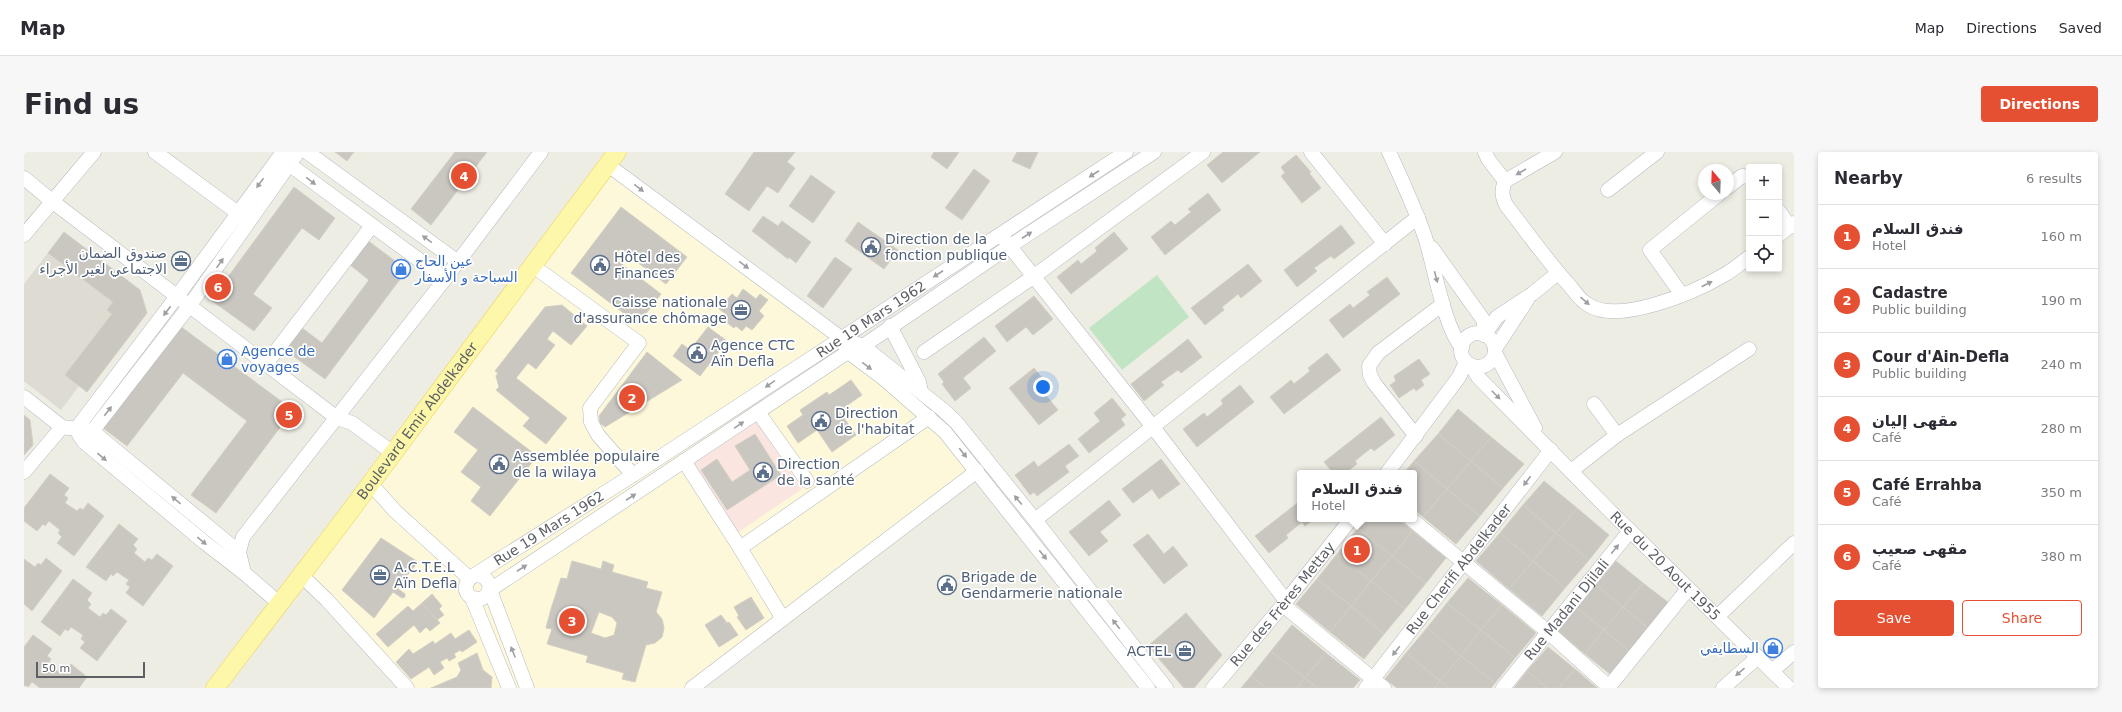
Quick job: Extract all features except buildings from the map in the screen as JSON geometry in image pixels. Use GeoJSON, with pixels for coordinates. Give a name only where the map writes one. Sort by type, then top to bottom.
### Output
{"type":"FeatureCollection","features":[{"type":"Feature","properties":{"kind":"main road","name":"Boulevard Emir Abdelkader"},"geometry":{"type":"LineString","coordinates":[[215,688],[302,576],[613,158]]}},
{"type":"Feature","properties":{"kind":"street"},"geometry":{"type":"LineString","coordinates":[[24,235],[94,152]]}},
{"type":"Feature","properties":{"kind":"street"},"geometry":{"type":"LineString","coordinates":[[156,152],[238,213]]}},
{"type":"Feature","properties":{"kind":"street"},"geometry":{"type":"LineString","coordinates":[[24,472],[69,428],[178,295],[238,213],[284,158],[298,152]]}},
{"type":"Feature","properties":{"kind":"street"},"geometry":{"type":"LineString","coordinates":[[307,152],[458,262]]}},
{"type":"Feature","properties":{"kind":"street"},"geometry":{"type":"LineString","coordinates":[[244,573],[239,552],[243,537],[338,418],[458,262],[540,152]]}},
{"type":"Feature","properties":{"kind":"street","name":"Rue 19 Mars 1962"},"geometry":{"type":"LineString","coordinates":[[471,577],[633,476],[1000,234],[1109,157],[1126,152]]}},
{"type":"Feature","properties":{"kind":"street","name":"Rue 19 Mars 1962"},"geometry":{"type":"LineString","coordinates":[[490,590],[848,352],[863,346],[890,326],[1010,246],[1154,152]]}},
{"type":"Feature","properties":{"kind":"street"},"geometry":{"type":"LineString","coordinates":[[924,352],[1033,277],[1203,152]]}},
{"type":"Feature","properties":{"kind":"street"},"geometry":{"type":"LineString","coordinates":[[1311,152],[1385,244]]}},
{"type":"Feature","properties":{"kind":"street"},"geometry":{"type":"LineString","coordinates":[[1389,152],[1418,217],[1426,239],[1443,304],[1457,342],[1462,348]]}},
{"type":"Feature","properties":{"kind":"street"},"geometry":{"type":"LineString","coordinates":[[1485,152],[1488,159],[1505,181]]}},
{"type":"Feature","properties":{"kind":"street"},"geometry":{"type":"LineString","coordinates":[[1554,152],[1505,181],[1502,190],[1506,205],[1558,273],[1587,304],[1603,311],[1625,311],[1648,307],[1682,296],[1725,275],[1746,259]]}},
{"type":"Feature","properties":{"kind":"street"},"geometry":{"type":"LineString","coordinates":[[1608,190],[1658,152]]}},
{"type":"Feature","properties":{"kind":"street"},"geometry":{"type":"LineString","coordinates":[[1109,157],[1121,174]]}},
{"type":"Feature","properties":{"kind":"street"},"geometry":{"type":"LineString","coordinates":[[284,158],[372,227],[445,279]]}},
{"type":"Feature","properties":{"kind":"street"},"geometry":{"type":"LineString","coordinates":[[88,437],[190,305],[284,158]]}},
{"type":"Feature","properties":{"kind":"street"},"geometry":{"type":"LineString","coordinates":[[613,158],[841,338],[863,346],[956,422],[1035,520],[1166,688]]}},
{"type":"Feature","properties":{"kind":"street"},"geometry":{"type":"LineString","coordinates":[[1734,182],[1742,176],[1746,177]]}},
{"type":"Feature","properties":{"kind":"street"},"geometry":{"type":"LineString","coordinates":[[24,178],[52,202],[178,295],[338,418],[352,423],[393,453]]}},
{"type":"Feature","properties":{"kind":"street"},"geometry":{"type":"LineString","coordinates":[[1682,296],[1650,250],[1712,200]]}},
{"type":"Feature","properties":{"kind":"street"},"geometry":{"type":"LineString","coordinates":[[1035,520],[1418,217]]}},
{"type":"Feature","properties":{"kind":"street"},"geometry":{"type":"LineString","coordinates":[[1782,217],[1788,229]]}},
{"type":"Feature","properties":{"kind":"street"},"geometry":{"type":"LineString","coordinates":[[266,364],[372,227]]}},
{"type":"Feature","properties":{"kind":"street"},"geometry":{"type":"LineString","coordinates":[[1000,234],[1153,427],[1285,603],[1375,685]]}},
{"type":"Feature","properties":{"kind":"street"},"geometry":{"type":"LineString","coordinates":[[1426,239],[1484,321],[1484,335]]}},
{"type":"Feature","properties":{"kind":"street"},"geometry":{"type":"LineString","coordinates":[[532,266],[639,343],[590,408],[591,422],[598,435],[633,476]]}},
{"type":"Feature","properties":{"kind":"street"},"geometry":{"type":"LineString","coordinates":[[1484,335],[1496,317],[1532,294],[1558,273]]}},
{"type":"Feature","properties":{"kind":"street"},"geometry":{"type":"LineString","coordinates":[[1469,364],[1480,367],[1486,365],[1493,359],[1495,351],[1504,333],[1532,294]]}},
{"type":"Feature","properties":{"kind":"street"},"geometry":{"type":"LineString","coordinates":[[1416,436],[1374,383],[1370,375],[1369,366],[1378,353],[1443,304]]}},
{"type":"Feature","properties":{"kind":"street"},"geometry":{"type":"LineString","coordinates":[[890,326],[919,382],[921,392]]}},
{"type":"Feature","properties":{"kind":"street"},"geometry":{"type":"LineString","coordinates":[[1472,335],[1484,335],[1492,341],[1495,351],[1547,446],[1478,377],[1463,358],[1462,348],[1464,342],[1472,335]]}},
{"type":"Feature","properties":{"kind":"street"},"geometry":{"type":"LineString","coordinates":[[841,338],[848,352],[929,417],[945,432],[1148,688]]}},
{"type":"Feature","properties":{"kind":"street"},"geometry":{"type":"LineString","coordinates":[[1571,471],[1617,435],[1749,349]]}},
{"type":"Feature","properties":{"kind":"street"},"geometry":{"type":"LineString","coordinates":[[1389,470],[1469,364]]}},
{"type":"Feature","properties":{"kind":"street"},"geometry":{"type":"LineString","coordinates":[[24,397],[69,428],[88,437],[239,552]]}},
{"type":"Feature","properties":{"kind":"street"},"geometry":{"type":"LineString","coordinates":[[1594,404],[1617,435]]}},
{"type":"Feature","properties":{"kind":"street"},"geometry":{"type":"LineString","coordinates":[[758,412],[807,481]]}},
{"type":"Feature","properties":{"kind":"street"},"geometry":{"type":"LineString","coordinates":[[740,548],[929,417]]}},
{"type":"Feature","properties":{"kind":"street"},"geometry":{"type":"LineString","coordinates":[[88,437],[280,604]]}},
{"type":"Feature","properties":{"kind":"street","name":"Rue du 20 Aout 1955"},"geometry":{"type":"LineString","coordinates":[[1547,446],[1688,589],[1789,688]]}},
{"type":"Feature","properties":{"kind":"street","name":"Rue Cherifi Abdelkader"},"geometry":{"type":"LineString","coordinates":[[1375,685],[1465,563],[1547,446]]}},
{"type":"Feature","properties":{"kind":"street"},"geometry":{"type":"LineString","coordinates":[[684,462],[740,548],[783,619]]}},
{"type":"Feature","properties":{"kind":"street"},"geometry":{"type":"LineString","coordinates":[[692,688],[977,471]]}},
{"type":"Feature","properties":{"kind":"street"},"geometry":{"type":"LineString","coordinates":[[371,484],[395,511],[471,577]]}},
{"type":"Feature","properties":{"kind":"street","name":"Rue des Frères Mettay"},"geometry":{"type":"LineString","coordinates":[[1213,688],[1285,603],[1349,522]]}},
{"type":"Feature","properties":{"kind":"street"},"geometry":{"type":"LineString","coordinates":[[1415,522],[1547,631],[1609,688],[1688,589]]}},
{"type":"Feature","properties":{"kind":"street","name":"Rue Madani Djilali"},"geometry":{"type":"LineString","coordinates":[[1503,688],[1547,631],[1630,530]]}},
{"type":"Feature","properties":{"kind":"street"},"geometry":{"type":"LineString","coordinates":[[1716,617],[1794,543]]}},
{"type":"Feature","properties":{"kind":"street"},"geometry":{"type":"LineString","coordinates":[[471,577],[479,575],[487,579],[527,688]]}},
{"type":"Feature","properties":{"kind":"street"},"geometry":{"type":"LineString","coordinates":[[302,576],[327,600],[407,688]]}},
{"type":"Feature","properties":{"kind":"street"},"geometry":{"type":"LineString","coordinates":[[471,577],[466,589],[472,598],[509,688]]}},
{"type":"Feature","properties":{"kind":"street"},"geometry":{"type":"LineString","coordinates":[[472,598],[482,599],[490,590]]}},
{"type":"Feature","properties":{"kind":"street"},"geometry":{"type":"LineString","coordinates":[[1772,671],[1794,652]]}},
{"type":"Feature","properties":{"kind":"street"},"geometry":{"type":"LineString","coordinates":[[1723,688],[1758,657]]}},
{"type":"Feature","properties":{"kind":"shaded area"},"geometry":{"type":"Polygon","coordinates":[[[608,165],[841,338],[977,471],[692,688],[407,688],[302,576],[608,165]]]}},
{"type":"Feature","properties":{"kind":"shaded area"},"geometry":{"type":"Polygon","coordinates":[[[64,232],[140,290],[147,313],[87,392],[79,386],[61,410],[24,381],[24,284],[64,232]]]}},
{"type":"Feature","properties":{"kind":"shaded area"},"geometry":{"type":"Polygon","coordinates":[[[755,420],[802,489],[737,533],[690,463],[755,420]]]}},
{"type":"Feature","properties":{"kind":"green space"},"geometry":{"type":"Polygon","coordinates":[[[1157,275],[1189,317],[1122,370],[1089,328],[1157,275]]]}},
{"type":"Feature","properties":{"kind":"place","name":"مقهى إليان"},"geometry":{"type":"Point","coordinates":[464,176]}},
{"type":"Feature","properties":{"kind":"place","name":"Direction de la fonction publique"},"geometry":{"type":"Point","coordinates":[871,247]}},
{"type":"Feature","properties":{"kind":"place","name":"صندوق الضمان الاجتماعي لغير الأجراء"},"geometry":{"type":"Point","coordinates":[181,261]}},
{"type":"Feature","properties":{"kind":"place","name":"Hôtel des Finances"},"geometry":{"type":"Point","coordinates":[600,265]}},
{"type":"Feature","properties":{"kind":"place","name":"عين الحاج السباحة و الأسفار"},"geometry":{"type":"Point","coordinates":[401,269]}},
{"type":"Feature","properties":{"kind":"place","name":"مقهى صعيب"},"geometry":{"type":"Point","coordinates":[218,287]}},
{"type":"Feature","properties":{"kind":"place","name":"Caisse nationale d'assurance chômage"},"geometry":{"type":"Point","coordinates":[741,310]}},
{"type":"Feature","properties":{"kind":"place","name":"Agence CTC Aïn Defla"},"geometry":{"type":"Point","coordinates":[697,353]}},
{"type":"Feature","properties":{"kind":"place","name":"Agence de voyages"},"geometry":{"type":"Point","coordinates":[227,359]}},
{"type":"Feature","properties":{"kind":"place","name":"Cadastre"},"geometry":{"type":"Point","coordinates":[632,398]}},
{"type":"Feature","properties":{"kind":"place","name":"Café Errahba"},"geometry":{"type":"Point","coordinates":[289,415]}},
{"type":"Feature","properties":{"kind":"place","name":"Direction de l'habitat"},"geometry":{"type":"Point","coordinates":[821,421]}},
{"type":"Feature","properties":{"kind":"place","name":"Assemblée populaire de la wilaya"},"geometry":{"type":"Point","coordinates":[499,464]}},
{"type":"Feature","properties":{"kind":"place","name":"Direction de la santé"},"geometry":{"type":"Point","coordinates":[763,472]}},
{"type":"Feature","properties":{"kind":"place","name":"فندق السلام"},"geometry":{"type":"Point","coordinates":[1357,550]}},
{"type":"Feature","properties":{"kind":"place","name":"A.C.T.E.L Aïn Defla"},"geometry":{"type":"Point","coordinates":[380,575]}},
{"type":"Feature","properties":{"kind":"place","name":"Brigade de Gendarmerie nationale"},"geometry":{"type":"Point","coordinates":[947,585]}},
{"type":"Feature","properties":{"kind":"place","name":"Cour d'Ain-Defla"},"geometry":{"type":"Point","coordinates":[572,621]}},
{"type":"Feature","properties":{"kind":"place","name":"السطايفي"},"geometry":{"type":"Point","coordinates":[1773,648]}},
{"type":"Feature","properties":{"kind":"place","name":"ACTEL"},"geometry":{"type":"Point","coordinates":[1185,651]}}]}
